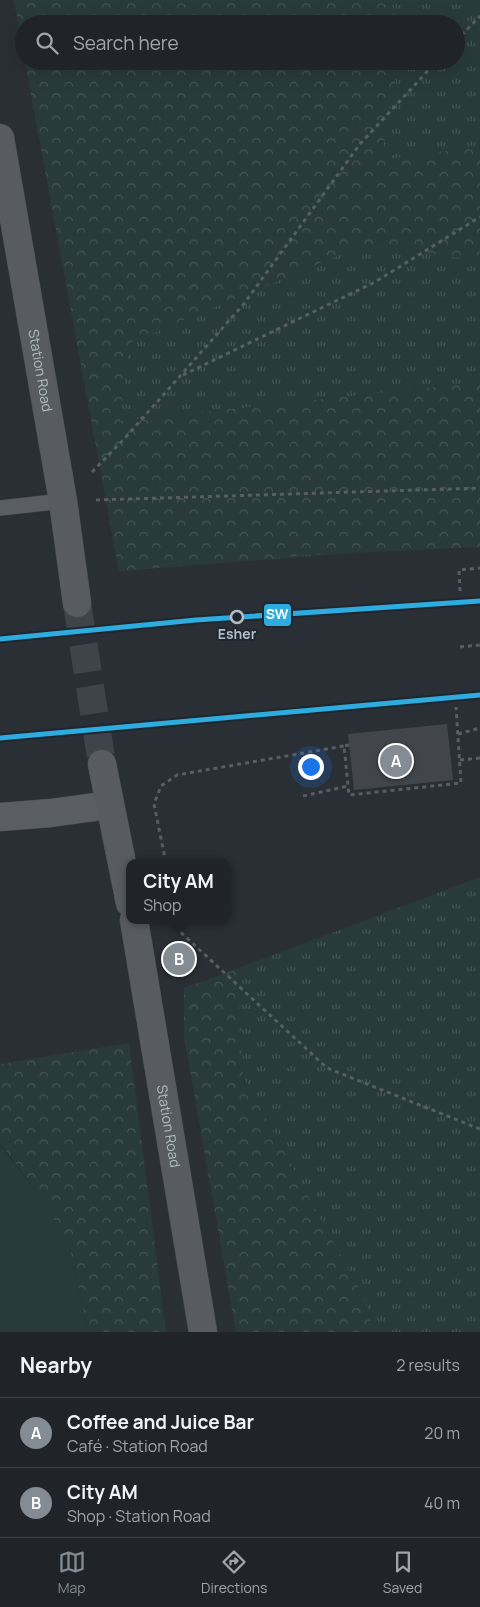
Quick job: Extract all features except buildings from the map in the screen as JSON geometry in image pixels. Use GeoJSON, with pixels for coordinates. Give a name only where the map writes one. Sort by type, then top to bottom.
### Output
{"type":"FeatureCollection","features":[{"type":"Feature","properties":{"kind":"main road","name":"Station Road"},"geometry":{"type":"LineString","coordinates":[[0,138],[63,500],[77,603]]}},
{"type":"Feature","properties":{"kind":"main road"},"geometry":{"type":"LineString","coordinates":[[102,764],[126,883]]}},
{"type":"Feature","properties":{"kind":"main road","name":"Station Road"},"geometry":{"type":"LineString","coordinates":[[135,924],[204,1332]]}},
{"type":"Feature","properties":{"kind":"street"},"geometry":{"type":"LineString","coordinates":[[0,817],[51,813],[110,804]]}},
{"type":"Feature","properties":{"kind":"lane"},"geometry":{"type":"LineString","coordinates":[[0,508],[63,500]]}},
{"type":"Feature","properties":{"kind":"path"},"geometry":{"type":"LineString","coordinates":[[465,32],[480,16]]}},
{"type":"Feature","properties":{"kind":"path"},"geometry":{"type":"LineString","coordinates":[[63,500],[126,438],[243,305],[360,144],[429,70]]}},
{"type":"Feature","properties":{"kind":"path"},"geometry":{"type":"LineString","coordinates":[[180,376],[374,282],[480,217]]}},
{"type":"Feature","properties":{"kind":"path"},"geometry":{"type":"LineString","coordinates":[[63,500],[480,488]]}},
{"type":"Feature","properties":{"kind":"path"},"geometry":{"type":"LineString","coordinates":[[460,592],[459,570],[480,568]]}},
{"type":"Feature","properties":{"kind":"path"},"geometry":{"type":"LineString","coordinates":[[460,647],[480,645]]}},
{"type":"Feature","properties":{"kind":"path"},"geometry":{"type":"LineString","coordinates":[[344,746],[349,794],[462,783],[456,707]]}},
{"type":"Feature","properties":{"kind":"path"},"geometry":{"type":"LineString","coordinates":[[458,734],[478,728]]}},
{"type":"Feature","properties":{"kind":"path"},"geometry":{"type":"LineString","coordinates":[[165,859],[154,804],[161,786],[177,775],[349,745]]}},
{"type":"Feature","properties":{"kind":"path"},"geometry":{"type":"LineString","coordinates":[[460,760],[480,758]]}},
{"type":"Feature","properties":{"kind":"path"},"geometry":{"type":"LineString","coordinates":[[303,796],[348,786]]}},
{"type":"Feature","properties":{"kind":"path"},"geometry":{"type":"LineString","coordinates":[[175,927],[327,1068],[480,1129]]}},
{"type":"Feature","properties":{"kind":"green space"},"geometry":{"type":"Polygon","coordinates":[[[14,0],[480,0],[480,543],[119,571],[27,70],[465,70],[465,15],[17,15],[14,0]]]}},
{"type":"Feature","properties":{"kind":"green space"},"geometry":{"type":"Polygon","coordinates":[[[14,0],[390,0],[396,15],[17,15],[14,0]]]}},
{"type":"Feature","properties":{"kind":"green space"},"geometry":{"type":"Polygon","coordinates":[[[27,70],[397,70],[381,160],[480,146],[480,261],[366,244],[129,343],[120,421],[480,382],[480,547],[310,555],[119,571],[27,70]]]}},
{"type":"Feature","properties":{"kind":"green space"},"geometry":{"type":"Polygon","coordinates":[[[480,877],[480,1332],[287,1332],[243,1075],[239,968],[480,877]]]}},
{"type":"Feature","properties":{"kind":"green space"},"geometry":{"type":"Polygon","coordinates":[[[239,968],[243,1076],[366,1302],[372,1332],[236,1332],[184,1036],[184,988],[239,968]]]}},
{"type":"Feature","properties":{"kind":"green space"},"geometry":{"type":"Polygon","coordinates":[[[129,1043],[166,1332],[88,1332],[70,1249],[42,1199],[0,1143],[0,1064],[129,1043]]]}},
{"type":"Feature","properties":{"kind":"green space"},"geometry":{"type":"Polygon","coordinates":[[[0,1145],[42,1199],[70,1249],[88,1332],[0,1332],[0,1145]]]}},
{"type":"Feature","properties":{"kind":"tunnel"},"geometry":{"type":"LineString","coordinates":[[77,603],[102,764]]}},
{"type":"Feature","properties":{"kind":"transit line","name":"SW"},"geometry":{"type":"LineString","coordinates":[[0,639],[196,620],[480,601]]}},
{"type":"Feature","properties":{"kind":"transit line","name":"SW"},"geometry":{"type":"LineString","coordinates":[[0,738],[480,695]]}},
{"type":"Feature","properties":{"kind":"place","name":"Esher"},"geometry":{"type":"Point","coordinates":[237,617]}},
{"type":"Feature","properties":{"kind":"place","name":"Coffee and Juice Bar"},"geometry":{"type":"Point","coordinates":[396,761]}},
{"type":"Feature","properties":{"kind":"place","name":"City AM"},"geometry":{"type":"Point","coordinates":[179,959]}}]}
